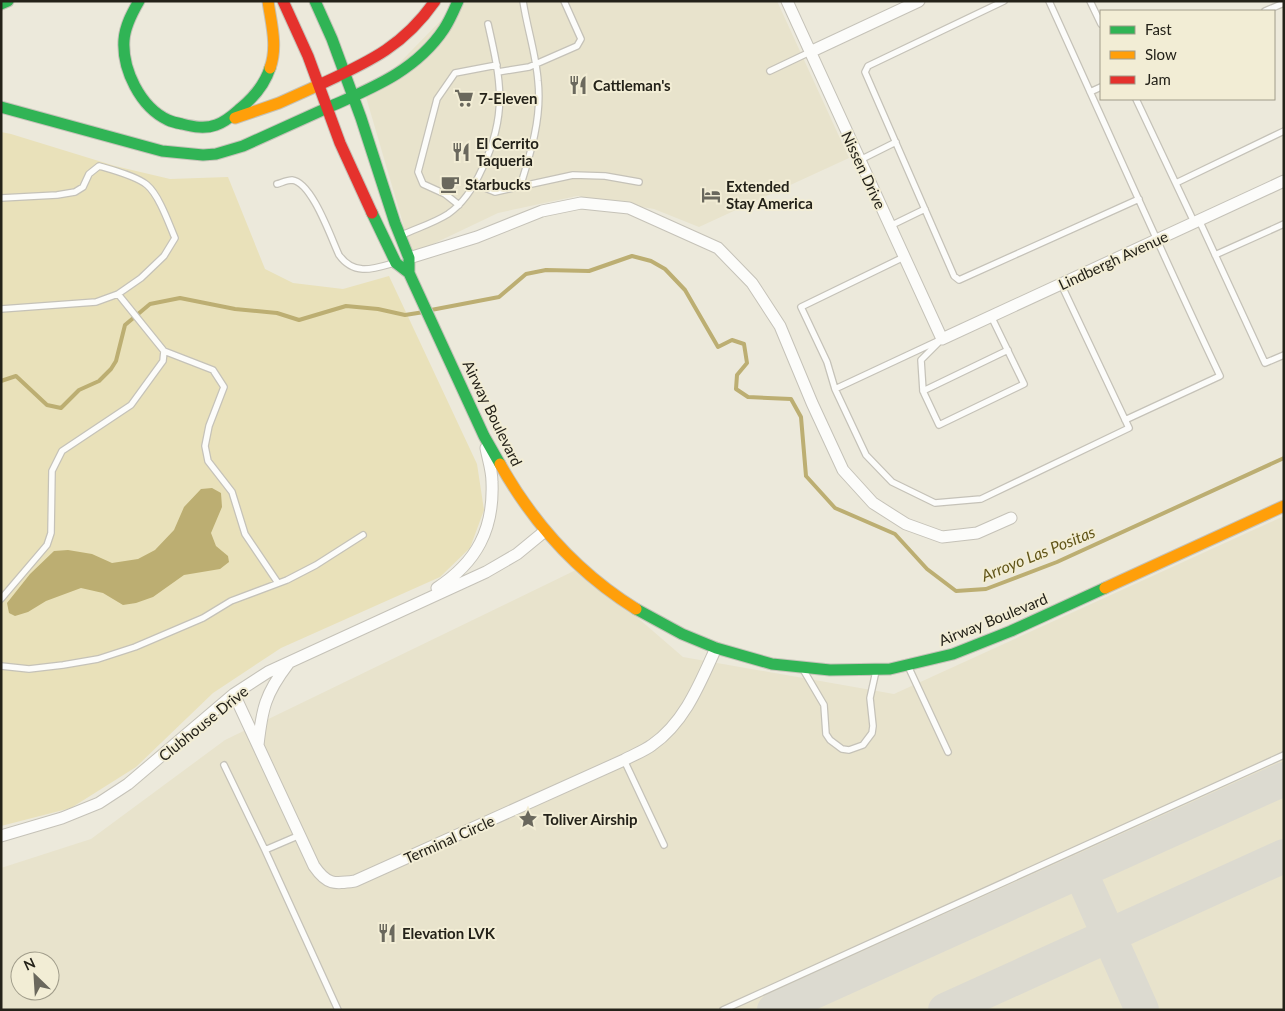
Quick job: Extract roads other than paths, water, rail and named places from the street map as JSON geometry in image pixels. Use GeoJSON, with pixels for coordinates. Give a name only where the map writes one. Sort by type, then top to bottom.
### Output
{"type":"FeatureCollection","features":[{"type":"Feature","properties":{"kind":"main road"},"geometry":{"type":"LineString","coordinates":[[1,4],[8,1]]}},
{"type":"Feature","properties":{"kind":"main road"},"geometry":{"type":"LineString","coordinates":[[139,1],[130,15],[124,40],[126,62],[134,86],[147,104],[166,120],[190,127],[205,127],[219,124],[280,103],[344,73],[388,50],[409,34],[429,12],[436,1]]}},
{"type":"Feature","properties":{"kind":"main road"},"geometry":{"type":"LineString","coordinates":[[219,124],[242,108],[256,95],[268,74],[274,51],[268,1]]}},
{"type":"Feature","properties":{"kind":"main road","name":"Airway Boulevard"},"geometry":{"type":"LineString","coordinates":[[283,1],[308,56],[340,143],[396,263],[409,273]]}},
{"type":"Feature","properties":{"kind":"main road","name":"Airway Boulevard"},"geometry":{"type":"LineString","coordinates":[[315,1],[332,38],[353,96],[408,258],[409,273],[484,436],[511,484],[545,531],[580,568],[615,596],[649,617],[682,634],[716,648],[772,664],[830,670],[890,668],[953,654],[1011,631],[1284,506]]}},
{"type":"Feature","properties":{"kind":"main road"},"geometry":{"type":"LineString","coordinates":[[1,107],[154,148],[189,154],[215,154],[240,147],[403,72],[420,59],[442,32],[458,1]]}},
{"type":"Feature","properties":{"kind":"street","name":"Nissen Drive"},"geometry":{"type":"LineString","coordinates":[[787,1],[942,339]]}},
{"type":"Feature","properties":{"kind":"street"},"geometry":{"type":"LineString","coordinates":[[810,52],[919,1]]}},
{"type":"Feature","properties":{"kind":"street","name":"Lindbergh Avenue"},"geometry":{"type":"LineString","coordinates":[[942,339],[1284,181]]}},
{"type":"Feature","properties":{"kind":"street"},"geometry":{"type":"LineString","coordinates":[[408,258],[478,237],[542,211],[580,203],[629,208],[718,248],[752,283],[780,326],[812,403],[843,470],[873,503],[906,524],[942,537],[977,533],[1011,518]]}},
{"type":"Feature","properties":{"kind":"street","name":"Clubhouse Drive"},"geometry":{"type":"LineString","coordinates":[[406,608],[451,579],[472,556],[486,531],[492,504],[492,480],[484,436]]}},
{"type":"Feature","properties":{"kind":"street","name":"Clubhouse Drive"},"geometry":{"type":"LineString","coordinates":[[1,836],[62,818],[99,803],[128,784],[234,694],[268,672],[486,572],[517,554],[545,531]]}},
{"type":"Feature","properties":{"kind":"street","name":"Terminal Circle"},"geometry":{"type":"LineString","coordinates":[[234,694],[314,866],[321,877],[335,884],[355,881],[624,760],[652,745],[677,722],[696,692],[716,648]]}},
{"type":"Feature","properties":{"kind":"street"},"geometry":{"type":"LineString","coordinates":[[258,745],[261,719],[267,695],[276,679],[290,661]]}},
{"type":"Feature","properties":{"kind":"lane"},"geometry":{"type":"LineString","coordinates":[[520,187],[535,133],[539,102],[536,64],[523,1]]}},
{"type":"Feature","properties":{"kind":"lane"},"geometry":{"type":"LineString","coordinates":[[498,72],[536,64],[577,46],[581,41],[564,1]]}},
{"type":"Feature","properties":{"kind":"lane"},"geometry":{"type":"LineString","coordinates":[[1004,1],[868,66],[865,72],[954,276],[959,280],[1139,199]]}},
{"type":"Feature","properties":{"kind":"lane"},"geometry":{"type":"LineString","coordinates":[[1049,1],[1156,240],[1220,376],[1125,420]]}},
{"type":"Feature","properties":{"kind":"lane"},"geometry":{"type":"LineString","coordinates":[[1090,1],[1100,22]]}},
{"type":"Feature","properties":{"kind":"lane"},"geometry":{"type":"LineString","coordinates":[[1267,10],[1284,3]]}},
{"type":"Feature","properties":{"kind":"lane"},"geometry":{"type":"LineString","coordinates":[[400,235],[438,220],[466,199],[492,148],[500,106],[497,65],[488,24]]}},
{"type":"Feature","properties":{"kind":"lane"},"geometry":{"type":"LineString","coordinates":[[770,71],[810,52]]}},
{"type":"Feature","properties":{"kind":"lane"},"geometry":{"type":"LineString","coordinates":[[459,205],[445,194],[423,184],[418,172],[426,136],[437,99],[455,73],[497,65]]}},
{"type":"Feature","properties":{"kind":"lane"},"geometry":{"type":"LineString","coordinates":[[1090,92],[1100,87]]}},
{"type":"Feature","properties":{"kind":"lane"},"geometry":{"type":"LineString","coordinates":[[1136,100],[1176,183],[1215,255],[1265,363],[1284,355]]}},
{"type":"Feature","properties":{"kind":"lane"},"geometry":{"type":"LineString","coordinates":[[1176,183],[1284,131]]}},
{"type":"Feature","properties":{"kind":"lane"},"geometry":{"type":"LineString","coordinates":[[860,160],[896,142]]}},
{"type":"Feature","properties":{"kind":"lane"},"geometry":{"type":"LineString","coordinates":[[1,198],[41,197],[75,192],[83,187],[89,174],[99,166],[112,169],[148,186],[164,211],[174,238],[164,256],[120,297],[96,302],[1,309]]}},
{"type":"Feature","properties":{"kind":"lane"},"geometry":{"type":"LineString","coordinates":[[475,184],[495,192],[573,175],[605,176],[639,182]]}},
{"type":"Feature","properties":{"kind":"lane"},"geometry":{"type":"LineString","coordinates":[[277,184],[291,180],[299,182],[306,188],[313,198],[339,255],[351,267],[361,269],[375,268],[396,263]]}},
{"type":"Feature","properties":{"kind":"lane"},"geometry":{"type":"LineString","coordinates":[[890,226],[925,209]]}},
{"type":"Feature","properties":{"kind":"lane"},"geometry":{"type":"LineString","coordinates":[[1215,255],[1284,224]]}},
{"type":"Feature","properties":{"kind":"lane"},"geometry":{"type":"LineString","coordinates":[[904,257],[801,307],[827,362],[835,389],[866,455],[892,482],[935,503],[981,499],[1129,428],[1061,284]]}},
{"type":"Feature","properties":{"kind":"lane"},"geometry":{"type":"LineString","coordinates":[[120,297],[164,351],[213,370],[224,387],[209,426],[205,446],[208,461],[232,492],[245,534],[278,583]]}},
{"type":"Feature","properties":{"kind":"lane"},"geometry":{"type":"LineString","coordinates":[[942,339],[921,360],[923,391],[939,424],[1024,384],[991,316]]}},
{"type":"Feature","properties":{"kind":"lane"},"geometry":{"type":"LineString","coordinates":[[835,389],[942,339]]}},
{"type":"Feature","properties":{"kind":"lane"},"geometry":{"type":"LineString","coordinates":[[923,391],[1008,350]]}},
{"type":"Feature","properties":{"kind":"lane"},"geometry":{"type":"LineString","coordinates":[[1,599],[47,545],[51,533],[52,471],[62,451],[132,405],[163,361],[164,351]]}},
{"type":"Feature","properties":{"kind":"lane"},"geometry":{"type":"LineString","coordinates":[[1,666],[29,669],[98,659],[135,647],[203,618],[231,600],[278,583],[316,565],[363,535]]}},
{"type":"Feature","properties":{"kind":"lane"},"geometry":{"type":"LineString","coordinates":[[908,664],[948,752]]}},
{"type":"Feature","properties":{"kind":"lane"},"geometry":{"type":"LineString","coordinates":[[802,667],[824,705],[826,734],[830,740],[842,749],[849,750],[863,746],[872,734],[870,698],[877,669]]}},
{"type":"Feature","properties":{"kind":"lane"},"geometry":{"type":"LineString","coordinates":[[723,1010],[1284,755]]}},
{"type":"Feature","properties":{"kind":"lane"},"geometry":{"type":"LineString","coordinates":[[624,760],[664,845]]}},
{"type":"Feature","properties":{"kind":"lane"},"geometry":{"type":"LineString","coordinates":[[224,765],[338,1010]]}},
{"type":"Feature","properties":{"kind":"lane"},"geometry":{"type":"LineString","coordinates":[[265,850],[300,835]]}},
{"type":"Feature","properties":{"kind":"waterway","name":"Arroyo Las Positas"},"geometry":{"type":"LineString","coordinates":[[431,310],[499,297],[526,274],[546,270],[589,271],[632,256],[651,261],[665,269],[685,290],[718,347],[732,340],[744,344],[747,363],[737,375],[736,389],[748,397],[791,399],[801,417],[806,476],[835,508],[895,534],[927,569],[956,591],[986,589],[1057,562],[1284,458]]}},
{"type":"Feature","properties":{"kind":"waterway","name":"Arroyo Las Positas"},"geometry":{"type":"LineString","coordinates":[[1,381],[16,376],[47,405],[61,408],[79,390],[99,381],[111,369],[116,361],[125,325],[150,304],[180,298],[235,309],[277,313],[299,320],[346,306],[378,309],[405,315],[424,312]]}},
{"type":"Feature","properties":{"kind":"place","name":"Cattleman's"},"geometry":{"type":"Point","coordinates":[578,85]}},
{"type":"Feature","properties":{"kind":"place","name":"7-Eleven"},"geometry":{"type":"Point","coordinates":[464,98]}},
{"type":"Feature","properties":{"kind":"place","name":"El Cerrito Taqueria"},"geometry":{"type":"Point","coordinates":[461,152]}},
{"type":"Feature","properties":{"kind":"place","name":"Starbucks"},"geometry":{"type":"Point","coordinates":[450,184]}},
{"type":"Feature","properties":{"kind":"place","name":"Extended Stay America"},"geometry":{"type":"Point","coordinates":[711,195]}},
{"type":"Feature","properties":{"kind":"place","name":"Toliver Airship"},"geometry":{"type":"Point","coordinates":[528,819]}},
{"type":"Feature","properties":{"kind":"place","name":"Elevation LVK"},"geometry":{"type":"Point","coordinates":[387,933]}}]}
